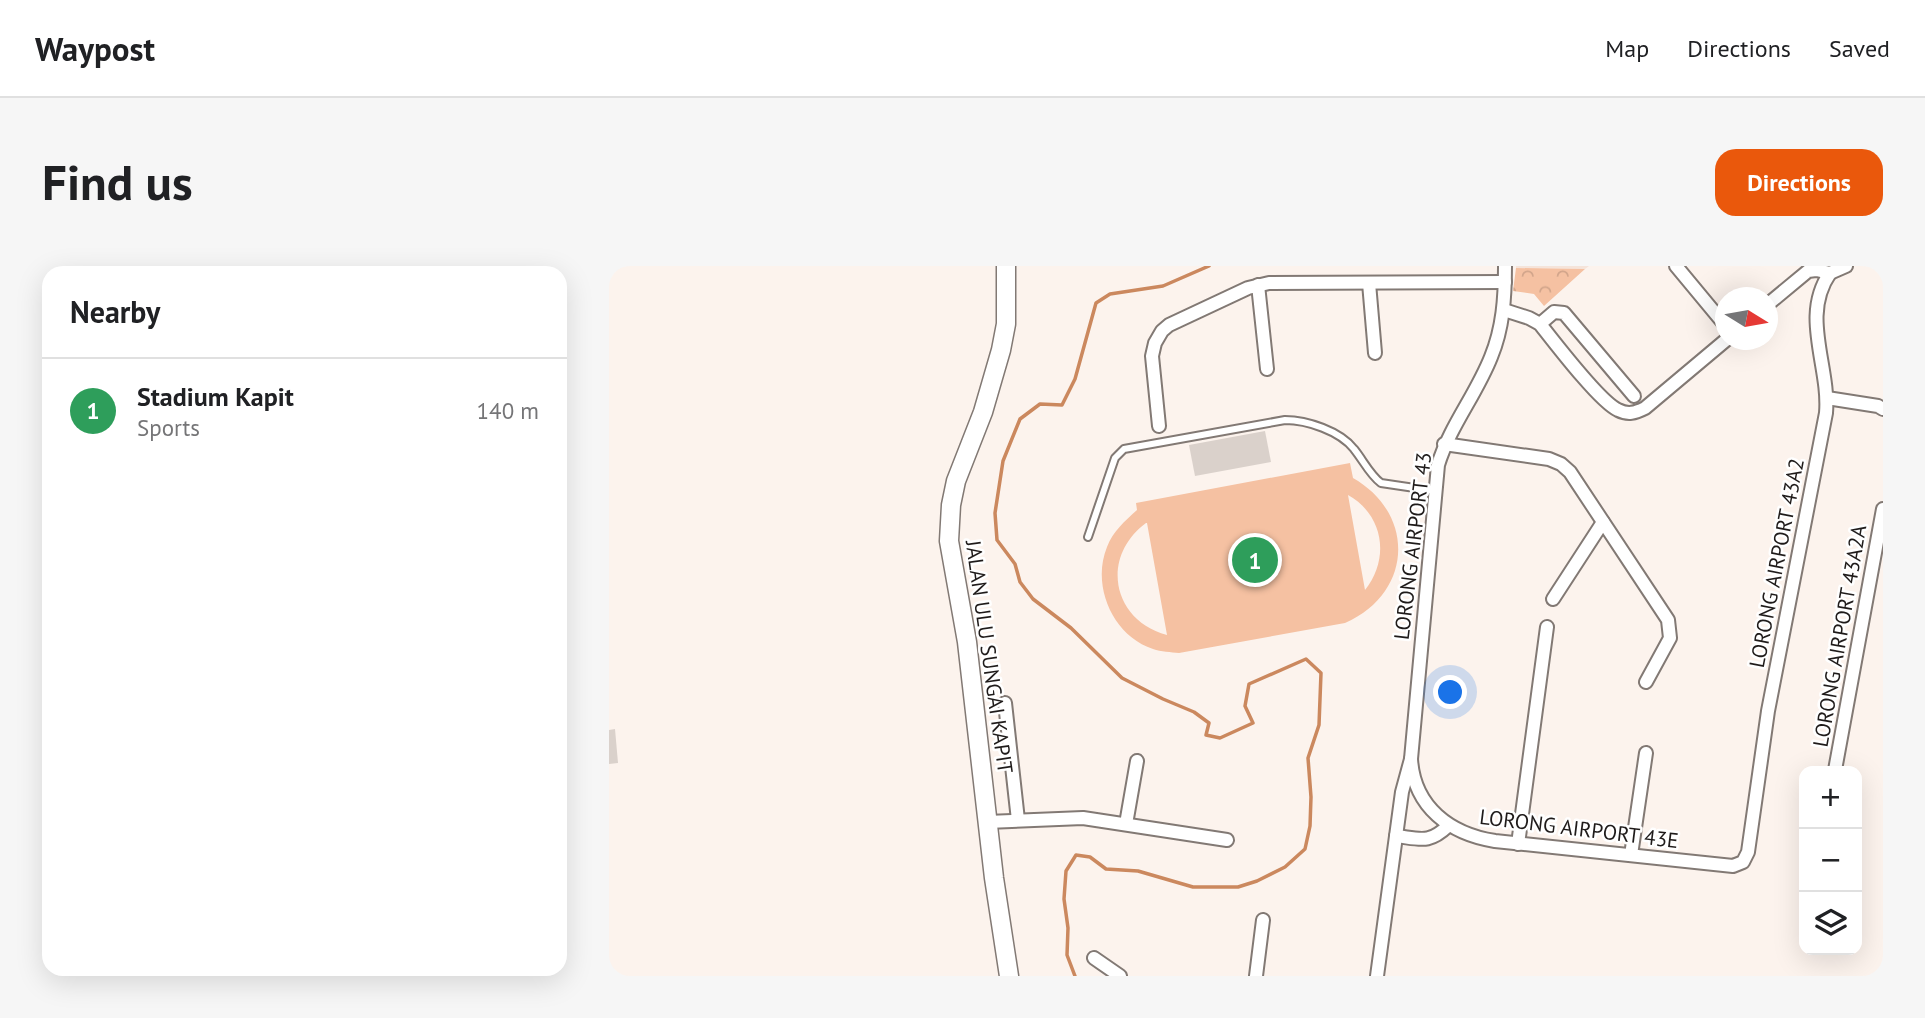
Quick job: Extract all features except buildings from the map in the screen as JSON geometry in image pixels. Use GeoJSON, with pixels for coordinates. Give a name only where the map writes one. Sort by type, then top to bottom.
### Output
{"type":"FeatureCollection","features":[{"type":"Feature","properties":{"kind":"main road","name":"JALAN ULU SUNGAI KAPIT"},"geometry":{"type":"LineString","coordinates":[[1006,266],[1006,324],[1001,350],[983,412],[956,481],[949,533],[967,642],[987,822],[1009,976]]}},
{"type":"Feature","properties":{"kind":"street","name":"LORONG AIRPORT 43"},"geometry":{"type":"LineString","coordinates":[[1411,759],[1434,491],[1444,444],[1490,359],[1504,310],[1505,266]]}},
{"type":"Feature","properties":{"kind":"street"},"geometry":{"type":"LineString","coordinates":[[1676,266],[1715,313]]}},
{"type":"Feature","properties":{"kind":"street"},"geometry":{"type":"LineString","coordinates":[[1778,296],[1808,271],[1830,273],[1846,266]]}},
{"type":"Feature","properties":{"kind":"street","name":"LORONG AIRPORT 43A2"},"geometry":{"type":"LineString","coordinates":[[1743,862],[1748,852],[1768,711],[1827,398],[1815,323],[1825,280],[1830,273]]}},
{"type":"Feature","properties":{"kind":"street"},"geometry":{"type":"LineString","coordinates":[[1159,426],[1152,356],[1158,337],[1169,325],[1258,285],[1505,282]]}},
{"type":"Feature","properties":{"kind":"street"},"geometry":{"type":"LineString","coordinates":[[1369,283],[1375,353]]}},
{"type":"Feature","properties":{"kind":"street"},"geometry":{"type":"LineString","coordinates":[[1258,285],[1267,369]]}},
{"type":"Feature","properties":{"kind":"street"},"geometry":{"type":"LineString","coordinates":[[1504,310],[1540,324],[1605,401],[1621,412],[1630,414],[1644,408],[1715,349]]}},
{"type":"Feature","properties":{"kind":"street"},"geometry":{"type":"LineString","coordinates":[[1540,324],[1555,312],[1564,313],[1634,396]]}},
{"type":"Feature","properties":{"kind":"street"},"geometry":{"type":"LineString","coordinates":[[1827,398],[1883,409]]}},
{"type":"Feature","properties":{"kind":"street"},"geometry":{"type":"LineString","coordinates":[[1444,444],[1555,461],[1570,472],[1668,620],[1670,638],[1646,682]]}},
{"type":"Feature","properties":{"kind":"street","name":"LORONG AIRPORT 43A2A"},"geometry":{"type":"LineString","coordinates":[[1836,766],[1883,509]]}},
{"type":"Feature","properties":{"kind":"street"},"geometry":{"type":"LineString","coordinates":[[1553,599],[1603,522]]}},
{"type":"Feature","properties":{"kind":"street"},"geometry":{"type":"LineString","coordinates":[[1518,844],[1547,627]]}},
{"type":"Feature","properties":{"kind":"street"},"geometry":{"type":"LineString","coordinates":[[1005,703],[1018,821]]}},
{"type":"Feature","properties":{"kind":"street"},"geometry":{"type":"LineString","coordinates":[[1631,855],[1646,753]]}},
{"type":"Feature","properties":{"kind":"street"},"geometry":{"type":"LineString","coordinates":[[1377,976],[1402,792],[1411,759]]}},
{"type":"Feature","properties":{"kind":"street","name":"LORONG AIRPORT 43E"},"geometry":{"type":"LineString","coordinates":[[1411,759],[1412,772],[1421,796],[1437,817],[1448,826],[1482,839],[1733,866],[1743,862]]}},
{"type":"Feature","properties":{"kind":"street"},"geometry":{"type":"LineString","coordinates":[[1126,824],[1137,761]]}},
{"type":"Feature","properties":{"kind":"street"},"geometry":{"type":"LineString","coordinates":[[987,822],[1076,818],[1227,840]]}},
{"type":"Feature","properties":{"kind":"street"},"geometry":{"type":"LineString","coordinates":[[1396,836],[1429,839],[1448,826]]}},
{"type":"Feature","properties":{"kind":"street"},"geometry":{"type":"LineString","coordinates":[[1256,976],[1263,920]]}},
{"type":"Feature","properties":{"kind":"street"},"geometry":{"type":"LineString","coordinates":[[1094,958],[1119,976]]}},
{"type":"Feature","properties":{"kind":"lane"},"geometry":{"type":"LineString","coordinates":[[1088,537],[1115,458],[1124,449],[1285,420],[1310,423],[1343,439],[1353,447],[1381,483],[1434,491]]}},
{"type":"Feature","properties":{"kind":"shaded area"},"geometry":{"type":"Polygon","coordinates":[[[1516,266],[1589,266],[1585,269],[1516,266]]]}},
{"type":"Feature","properties":{"kind":"green space"},"geometry":{"type":"Polygon","coordinates":[[[1516,268],[1585,269],[1544,306],[1534,294],[1513,291],[1516,268]]]}},
{"type":"Feature","properties":{"kind":"green space"},"geometry":{"type":"Polygon","coordinates":[[[1350,463],[1353,478],[1374,493],[1388,512],[1396,532],[1398,553],[1394,573],[1384,593],[1367,610],[1345,623],[1179,653],[1156,650],[1127,633],[1109,608],[1104,593],[1103,562],[1107,547],[1120,527],[1137,510],[1136,503],[1350,463]],[[1348,495],[1365,590],[1378,565],[1379,538],[1369,514],[1348,495]],[[1147,523],[1131,537],[1122,553],[1118,569],[1119,586],[1124,602],[1134,616],[1148,627],[1167,635],[1147,523]]]}},
{"type":"Feature","properties":{"kind":"waterway"},"geometry":{"type":"LineString","coordinates":[[1075,976],[1067,955],[1068,928],[1064,899],[1066,871],[1076,855],[1090,857],[1106,869],[1138,871],[1193,887],[1238,887],[1285,867],[1305,849],[1310,826],[1308,758],[1319,725],[1321,673],[1306,659],[1249,684],[1245,706],[1253,723],[1220,738],[1206,735],[1209,723],[1194,712],[1122,678],[1071,628],[1033,599],[1020,582],[1015,564],[997,540],[995,513],[1003,461],[1020,419],[1040,404],[1062,405],[1075,379],[1096,303],[1110,294],[1163,286],[1209,266]]}},
{"type":"Feature","properties":{"kind":"place","name":"Stadium Kapit"},"geometry":{"type":"Point","coordinates":[1255,560]}}]}
